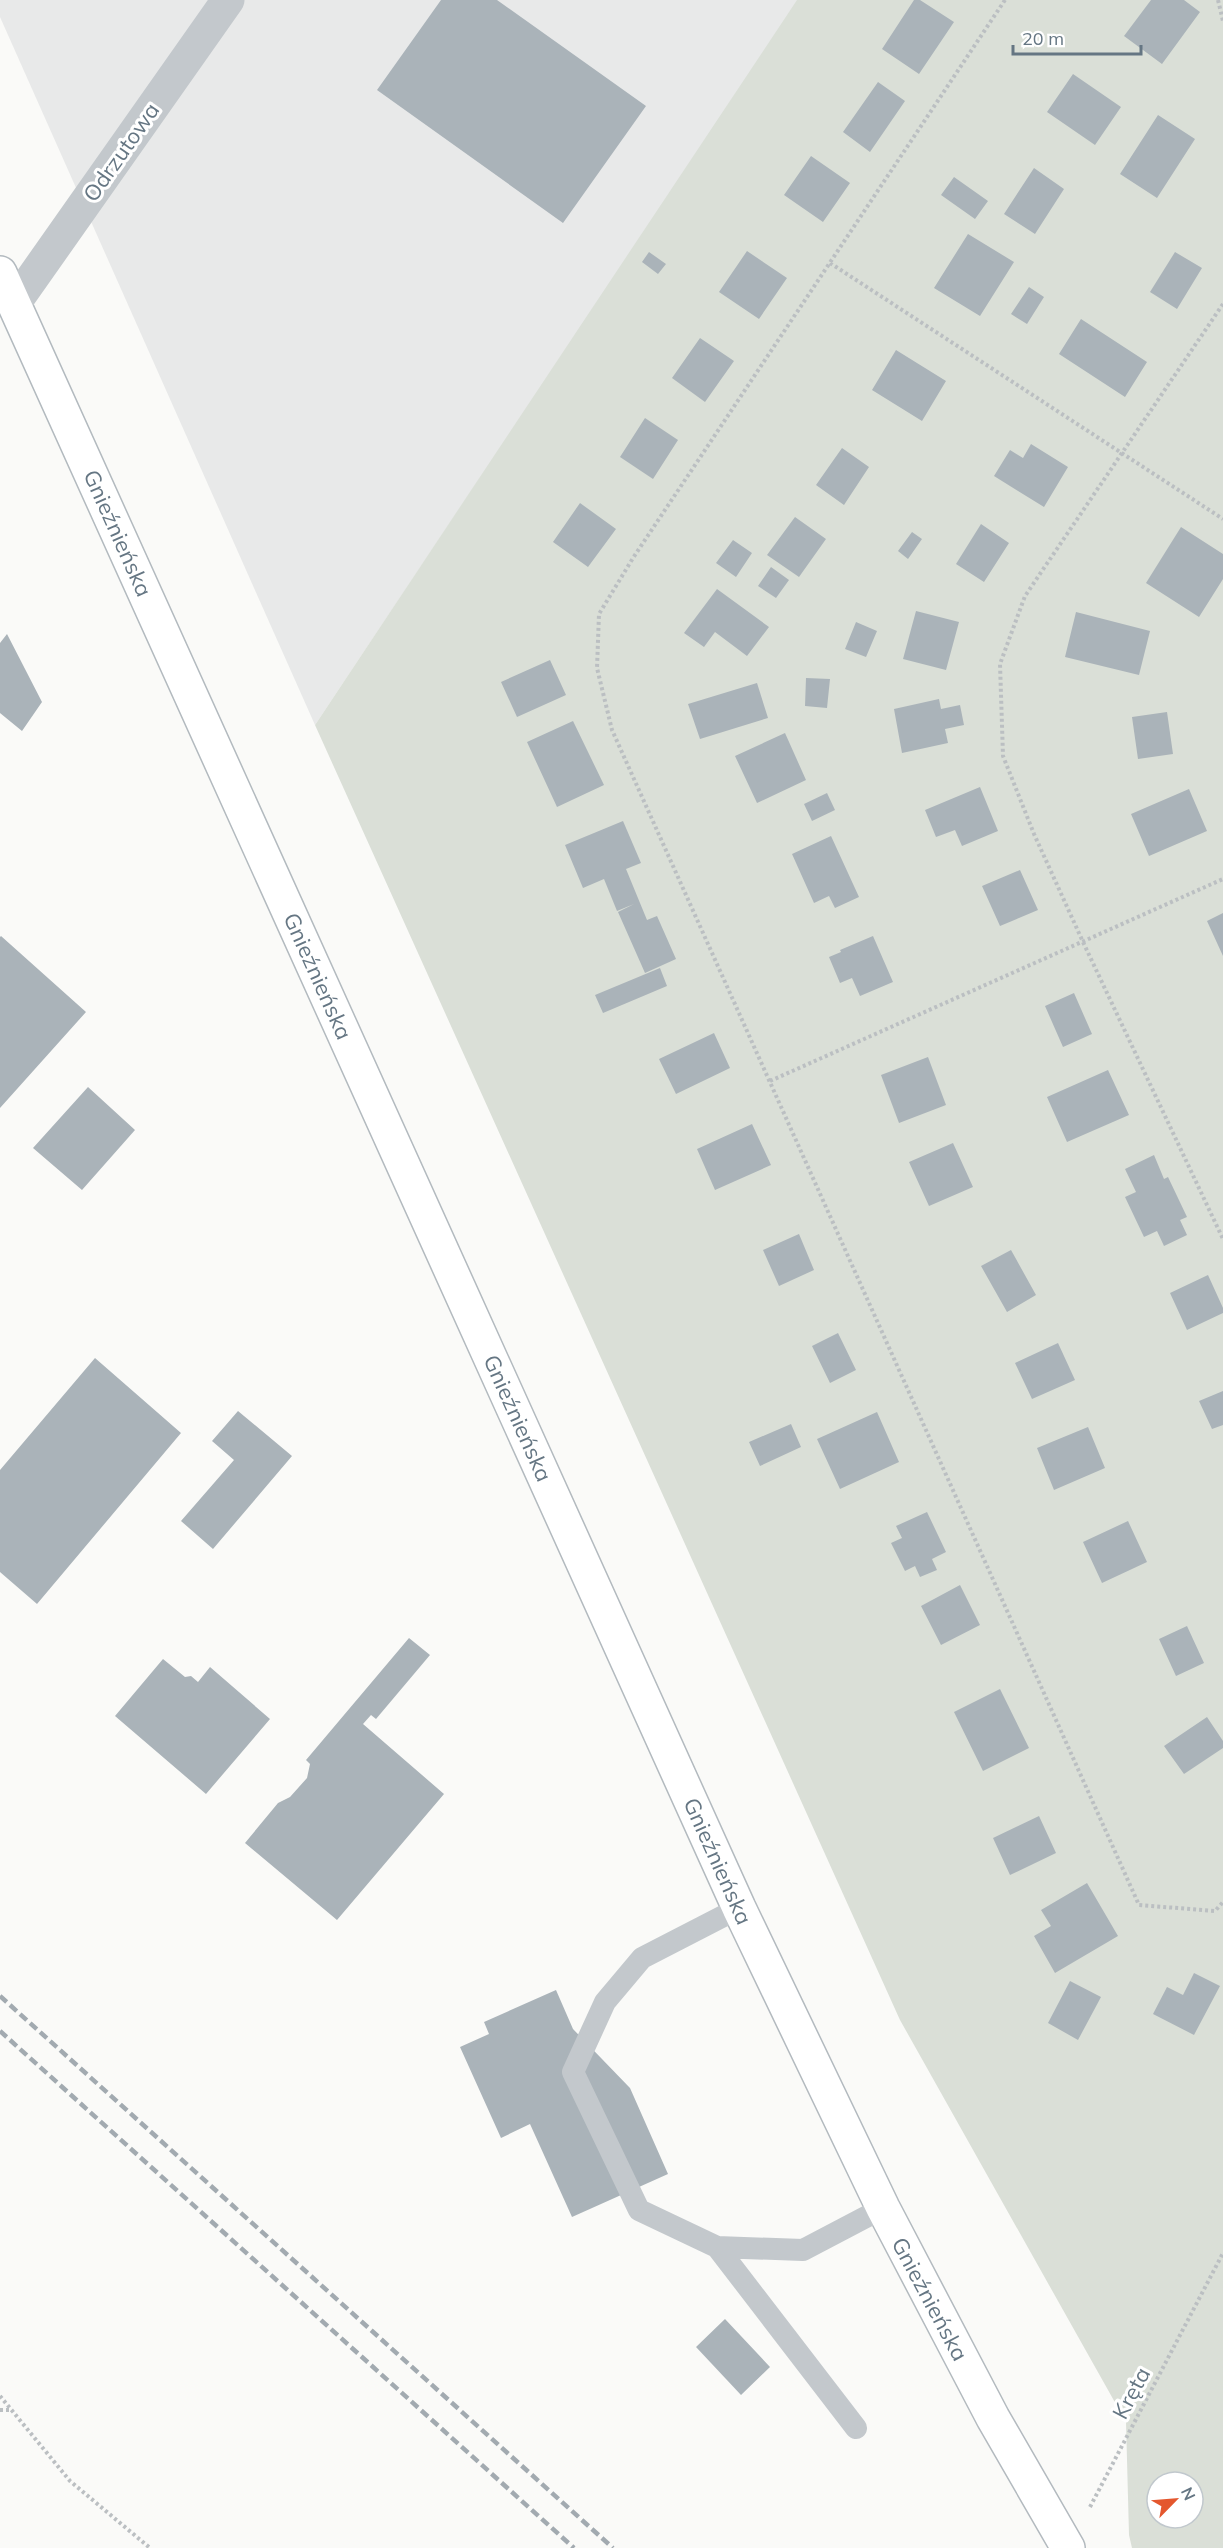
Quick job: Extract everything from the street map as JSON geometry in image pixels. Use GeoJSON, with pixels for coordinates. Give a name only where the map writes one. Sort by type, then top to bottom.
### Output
{"type":"FeatureCollection","features":[{"type":"Feature","properties":{"kind":"main road","name":"Gnieźnieńska"},"geometry":{"type":"LineString","coordinates":[[0,273],[739,1908],[882,2208],[993,2418],[1068,2548]]}},
{"type":"Feature","properties":{"kind":"street","name":"Odrzutowa"},"geometry":{"type":"LineString","coordinates":[[14,304],[228,0]]}},
{"type":"Feature","properties":{"kind":"lane"},"geometry":{"type":"LineString","coordinates":[[739,1908],[642,1958],[605,2002],[573,2072],[639,2210],[717,2247],[802,2250],[882,2208]]}},
{"type":"Feature","properties":{"kind":"lane"},"geometry":{"type":"LineString","coordinates":[[717,2247],[856,2428]]}},
{"type":"Feature","properties":{"kind":"path"},"geometry":{"type":"LineString","coordinates":[[1005,0],[640,548],[599,614],[597,668],[612,730],[1139,1905],[1215,1911],[1223,1902]]}},
{"type":"Feature","properties":{"kind":"path"},"geometry":{"type":"LineString","coordinates":[[1218,0],[1223,21]]}},
{"type":"Feature","properties":{"kind":"path"},"geometry":{"type":"LineString","coordinates":[[830,262],[1223,519]]}},
{"type":"Feature","properties":{"kind":"path"},"geometry":{"type":"LineString","coordinates":[[1223,304],[1124,454],[1025,596],[1000,664],[1003,756],[1034,834],[1083,942],[1223,1239]]}},
{"type":"Feature","properties":{"kind":"path"},"geometry":{"type":"LineString","coordinates":[[770,1081],[1223,879]]}},
{"type":"Feature","properties":{"kind":"path","name":"Kręta"},"geometry":{"type":"LineString","coordinates":[[1085,2516],[1223,2253]]}},
{"type":"Feature","properties":{"kind":"path"},"geometry":{"type":"LineString","coordinates":[[0,2396],[70,2481],[150,2548]]}},
{"type":"Feature","properties":{"kind":"path"},"geometry":{"type":"LineString","coordinates":[[0,2410],[10,2410]]}},
{"type":"Feature","properties":{"kind":"shaded area"},"geometry":{"type":"Polygon","coordinates":[[[0,0],[799,0],[315,725],[0,17],[0,0]]]}},
{"type":"Feature","properties":{"kind":"shaded area"},"geometry":{"type":"Polygon","coordinates":[[[797,0],[1223,0],[1223,2548],[1132,2548],[1129,2535],[1126,2422],[900,2020],[315,725],[797,0]]]}},
{"type":"Feature","properties":{"kind":"building"},"geometry":{"type":"Polygon","coordinates":[[[441,0],[497,0],[646,106],[563,223],[377,90],[441,0]]]}},
{"type":"Feature","properties":{"kind":"building"},"geometry":{"type":"Polygon","coordinates":[[[914,0],[920,0],[954,22],[919,74],[882,49],[914,0]]]}},
{"type":"Feature","properties":{"kind":"building"},"geometry":{"type":"Polygon","coordinates":[[[1151,0],[1184,0],[1200,12],[1162,64],[1124,36],[1151,0]]]}},
{"type":"Feature","properties":{"kind":"building"},"geometry":{"type":"Polygon","coordinates":[[[1073,74],[1121,107],[1095,145],[1047,112],[1073,74]]]}},
{"type":"Feature","properties":{"kind":"building"},"geometry":{"type":"Polygon","coordinates":[[[878,82],[905,101],[870,152],[843,132],[878,82]]]}},
{"type":"Feature","properties":{"kind":"building"},"geometry":{"type":"Polygon","coordinates":[[[1158,115],[1195,139],[1157,198],[1120,174],[1158,115]]]}},
{"type":"Feature","properties":{"kind":"building"},"geometry":{"type":"Polygon","coordinates":[[[811,156],[850,183],[823,222],[784,195],[811,156]]]}},
{"type":"Feature","properties":{"kind":"building"},"geometry":{"type":"Polygon","coordinates":[[[1034,168],[1064,189],[1035,234],[1004,214],[1034,168]]]}},
{"type":"Feature","properties":{"kind":"building"},"geometry":{"type":"Polygon","coordinates":[[[954,177],[988,201],[975,219],[941,195],[954,177]]]}},
{"type":"Feature","properties":{"kind":"building"},"geometry":{"type":"Polygon","coordinates":[[[968,234],[1014,262],[980,316],[934,288],[968,234]]]}},
{"type":"Feature","properties":{"kind":"building"},"geometry":{"type":"Polygon","coordinates":[[[747,251],[787,278],[759,319],[719,292],[747,251]]]}},
{"type":"Feature","properties":{"kind":"building"},"geometry":{"type":"Polygon","coordinates":[[[649,252],[666,264],[658,274],[642,262],[649,252]]]}},
{"type":"Feature","properties":{"kind":"building"},"geometry":{"type":"Polygon","coordinates":[[[1175,252],[1202,268],[1177,309],[1150,292],[1175,252]]]}},
{"type":"Feature","properties":{"kind":"building"},"geometry":{"type":"Polygon","coordinates":[[[1029,287],[1044,297],[1027,324],[1011,314],[1029,287]]]}},
{"type":"Feature","properties":{"kind":"building"},"geometry":{"type":"Polygon","coordinates":[[[1081,319],[1147,362],[1125,397],[1059,354],[1081,319]]]}},
{"type":"Feature","properties":{"kind":"building"},"geometry":{"type":"Polygon","coordinates":[[[700,338],[734,361],[705,402],[672,378],[700,338]]]}},
{"type":"Feature","properties":{"kind":"building"},"geometry":{"type":"Polygon","coordinates":[[[896,350],[946,381],[922,421],[872,390],[896,350]]]}},
{"type":"Feature","properties":{"kind":"building"},"geometry":{"type":"Polygon","coordinates":[[[645,418],[678,440],[653,479],[620,457],[645,418]]]}},
{"type":"Feature","properties":{"kind":"building"},"geometry":{"type":"Polygon","coordinates":[[[1031,444],[1068,467],[1044,507],[994,476],[1010,450],[1023,458],[1031,444]]]}},
{"type":"Feature","properties":{"kind":"building"},"geometry":{"type":"Polygon","coordinates":[[[842,448],[869,467],[844,505],[816,485],[842,448]]]}},
{"type":"Feature","properties":{"kind":"building"},"geometry":{"type":"Polygon","coordinates":[[[580,503],[616,529],[588,567],[553,542],[580,503]]]}},
{"type":"Feature","properties":{"kind":"building"},"geometry":{"type":"Polygon","coordinates":[[[795,517],[826,539],[799,577],[767,555],[795,517]]]}},
{"type":"Feature","properties":{"kind":"building"},"geometry":{"type":"Polygon","coordinates":[[[981,524],[1009,543],[984,582],[956,564],[981,524]]]}},
{"type":"Feature","properties":{"kind":"building"},"geometry":{"type":"Polygon","coordinates":[[[1181,527],[1223,554],[1223,579],[1199,617],[1146,583],[1181,527]]]}},
{"type":"Feature","properties":{"kind":"building"},"geometry":{"type":"Polygon","coordinates":[[[912,532],[922,539],[908,559],[898,551],[912,532]]]}},
{"type":"Feature","properties":{"kind":"building"},"geometry":{"type":"Polygon","coordinates":[[[733,540],[752,553],[736,577],[716,563],[733,540]]]}},
{"type":"Feature","properties":{"kind":"building"},"geometry":{"type":"Polygon","coordinates":[[[771,567],[789,580],[776,598],[758,586],[771,567]]]}},
{"type":"Feature","properties":{"kind":"building"},"geometry":{"type":"Polygon","coordinates":[[[717,589],[769,627],[747,656],[715,632],[704,647],[684,633],[717,589]]]}},
{"type":"Feature","properties":{"kind":"building"},"geometry":{"type":"Polygon","coordinates":[[[916,611],[959,622],[946,670],[903,659],[916,611]]]}},
{"type":"Feature","properties":{"kind":"building"},"geometry":{"type":"Polygon","coordinates":[[[1076,612],[1150,631],[1139,675],[1065,657],[1076,612]]]}},
{"type":"Feature","properties":{"kind":"building"},"geometry":{"type":"Polygon","coordinates":[[[856,622],[877,631],[866,657],[845,649],[856,622]]]}},
{"type":"Feature","properties":{"kind":"building"},"geometry":{"type":"Polygon","coordinates":[[[7,634],[42,702],[22,731],[0,713],[0,643],[7,634]]]}},
{"type":"Feature","properties":{"kind":"building"},"geometry":{"type":"Polygon","coordinates":[[[550,660],[566,695],[517,717],[501,682],[550,660]]]}},
{"type":"Feature","properties":{"kind":"building"},"geometry":{"type":"Polygon","coordinates":[[[806,678],[830,679],[827,708],[805,706],[806,678]]]}},
{"type":"Feature","properties":{"kind":"building"},"geometry":{"type":"Polygon","coordinates":[[[757,683],[768,718],[700,739],[688,704],[757,683]]]}},
{"type":"Feature","properties":{"kind":"building"},"geometry":{"type":"Polygon","coordinates":[[[939,699],[941,709],[960,705],[964,725],[945,729],[948,743],[902,753],[894,709],[939,699]]]}},
{"type":"Feature","properties":{"kind":"building"},"geometry":{"type":"Polygon","coordinates":[[[1167,712],[1173,754],[1138,759],[1132,717],[1167,712]]]}},
{"type":"Feature","properties":{"kind":"building"},"geometry":{"type":"Polygon","coordinates":[[[573,721],[604,785],[557,807],[527,742],[573,721]]]}},
{"type":"Feature","properties":{"kind":"building"},"geometry":{"type":"Polygon","coordinates":[[[785,733],[806,780],[757,803],[735,756],[785,733]]]}},
{"type":"Feature","properties":{"kind":"building"},"geometry":{"type":"Polygon","coordinates":[[[980,787],[998,831],[962,846],[955,830],[936,837],[925,810],[980,787]]]}},
{"type":"Feature","properties":{"kind":"building"},"geometry":{"type":"Polygon","coordinates":[[[1189,789],[1207,831],[1149,856],[1131,814],[1189,789]]]}},
{"type":"Feature","properties":{"kind":"building"},"geometry":{"type":"Polygon","coordinates":[[[827,793],[835,810],[812,821],[804,804],[827,793]]]}},
{"type":"Feature","properties":{"kind":"building"},"geometry":{"type":"Polygon","coordinates":[[[623,821],[641,863],[626,869],[647,920],[657,916],[676,959],[645,973],[618,912],[634,904],[617,911],[604,879],[583,888],[565,845],[623,821]]]}},
{"type":"Feature","properties":{"kind":"building"},"geometry":{"type":"Polygon","coordinates":[[[831,836],[859,897],[835,908],[829,896],[814,903],[792,854],[831,836]]]}},
{"type":"Feature","properties":{"kind":"building"},"geometry":{"type":"Polygon","coordinates":[[[1020,870],[1038,910],[1000,926],[982,886],[1020,870]]]}},
{"type":"Feature","properties":{"kind":"building"},"geometry":{"type":"Polygon","coordinates":[[[1223,913],[1223,956],[1207,921],[1223,913]]]}},
{"type":"Feature","properties":{"kind":"building"},"geometry":{"type":"Polygon","coordinates":[[[873,936],[893,982],[860,996],[852,978],[840,983],[829,957],[873,936]]]}},
{"type":"Feature","properties":{"kind":"building"},"geometry":{"type":"Polygon","coordinates":[[[0,937],[86,1012],[0,1108],[0,937]]]}},
{"type":"Feature","properties":{"kind":"building"},"geometry":{"type":"Polygon","coordinates":[[[660,968],[667,986],[603,1013],[595,995],[660,968]]]}},
{"type":"Feature","properties":{"kind":"building"},"geometry":{"type":"Polygon","coordinates":[[[1074,993],[1092,1034],[1063,1047],[1045,1006],[1074,993]]]}},
{"type":"Feature","properties":{"kind":"building"},"geometry":{"type":"Polygon","coordinates":[[[714,1033],[730,1068],[676,1094],[659,1059],[714,1033]]]}},
{"type":"Feature","properties":{"kind":"building"},"geometry":{"type":"Polygon","coordinates":[[[928,1057],[946,1105],[899,1123],[881,1075],[928,1057]]]}},
{"type":"Feature","properties":{"kind":"building"},"geometry":{"type":"Polygon","coordinates":[[[1108,1070],[1129,1115],[1067,1142],[1047,1097],[1108,1070]]]}},
{"type":"Feature","properties":{"kind":"building"},"geometry":{"type":"Polygon","coordinates":[[[88,1087],[135,1130],[82,1190],[33,1148],[88,1087]]]}},
{"type":"Feature","properties":{"kind":"building"},"geometry":{"type":"Polygon","coordinates":[[[752,1124],[771,1165],[715,1190],[697,1149],[752,1124]]]}},
{"type":"Feature","properties":{"kind":"building"},"geometry":{"type":"Polygon","coordinates":[[[953,1143],[973,1187],[929,1206],[909,1162],[953,1143]]]}},
{"type":"Feature","properties":{"kind":"building"},"geometry":{"type":"Polygon","coordinates":[[[1154,1155],[1164,1179],[1168,1177],[1187,1217],[1180,1220],[1187,1235],[1164,1246],[1157,1231],[1144,1237],[1125,1197],[1136,1192],[1125,1169],[1154,1155]]]}},
{"type":"Feature","properties":{"kind":"building"},"geometry":{"type":"Polygon","coordinates":[[[799,1234],[814,1270],[779,1286],[763,1250],[799,1234]]]}},
{"type":"Feature","properties":{"kind":"building"},"geometry":{"type":"Polygon","coordinates":[[[1011,1250],[1036,1295],[1007,1312],[981,1266],[1011,1250]]]}},
{"type":"Feature","properties":{"kind":"building"},"geometry":{"type":"Polygon","coordinates":[[[1208,1275],[1223,1308],[1223,1313],[1187,1330],[1170,1293],[1208,1275]]]}},
{"type":"Feature","properties":{"kind":"building"},"geometry":{"type":"Polygon","coordinates":[[[838,1333],[856,1370],[830,1383],[812,1346],[838,1333]]]}},
{"type":"Feature","properties":{"kind":"building"},"geometry":{"type":"Polygon","coordinates":[[[1058,1343],[1075,1380],[1032,1399],[1015,1363],[1058,1343]]]}},
{"type":"Feature","properties":{"kind":"building"},"geometry":{"type":"Polygon","coordinates":[[[95,1358],[181,1433],[37,1604],[0,1572],[0,1470],[95,1358]]]}},
{"type":"Feature","properties":{"kind":"building"},"geometry":{"type":"Polygon","coordinates":[[[1223,1391],[1223,1425],[1212,1429],[1199,1401],[1223,1391]]]}},
{"type":"Feature","properties":{"kind":"building"},"geometry":{"type":"Polygon","coordinates":[[[238,1411],[292,1456],[213,1549],[181,1521],[234,1460],[212,1441],[238,1411]]]}},
{"type":"Feature","properties":{"kind":"building"},"geometry":{"type":"Polygon","coordinates":[[[877,1412],[899,1462],[840,1489],[817,1439],[877,1412]]]}},
{"type":"Feature","properties":{"kind":"building"},"geometry":{"type":"Polygon","coordinates":[[[791,1424],[801,1447],[760,1466],[749,1442],[791,1424]]]}},
{"type":"Feature","properties":{"kind":"building"},"geometry":{"type":"Polygon","coordinates":[[[1088,1427],[1105,1468],[1054,1490],[1037,1448],[1088,1427]]]}},
{"type":"Feature","properties":{"kind":"building"},"geometry":{"type":"Polygon","coordinates":[[[927,1512],[946,1552],[932,1559],[937,1570],[920,1577],[915,1566],[905,1571],[891,1543],[902,1538],[896,1526],[927,1512]]]}},
{"type":"Feature","properties":{"kind":"building"},"geometry":{"type":"Polygon","coordinates":[[[1128,1521],[1147,1562],[1102,1583],[1083,1542],[1128,1521]]]}},
{"type":"Feature","properties":{"kind":"building"},"geometry":{"type":"Polygon","coordinates":[[[960,1585],[980,1625],[941,1645],[921,1606],[960,1585]]]}},
{"type":"Feature","properties":{"kind":"building"},"geometry":{"type":"Polygon","coordinates":[[[1187,1626],[1204,1663],[1176,1676],[1159,1639],[1187,1626]]]}},
{"type":"Feature","properties":{"kind":"building"},"geometry":{"type":"Polygon","coordinates":[[[409,1638],[430,1655],[376,1719],[371,1715],[363,1724],[444,1794],[337,1920],[245,1843],[278,1803],[290,1797],[307,1778],[310,1764],[306,1760],[409,1638]]]}},
{"type":"Feature","properties":{"kind":"building"},"geometry":{"type":"Polygon","coordinates":[[[163,1659],[185,1677],[191,1676],[198,1682],[210,1667],[270,1719],[206,1794],[115,1716],[163,1659]]]}},
{"type":"Feature","properties":{"kind":"building"},"geometry":{"type":"Polygon","coordinates":[[[1000,1689],[1029,1748],[983,1771],[954,1712],[1000,1689]]]}},
{"type":"Feature","properties":{"kind":"building"},"geometry":{"type":"Polygon","coordinates":[[[1207,1717],[1223,1741],[1223,1748],[1184,1774],[1164,1746],[1207,1717]]]}},
{"type":"Feature","properties":{"kind":"building"},"geometry":{"type":"Polygon","coordinates":[[[1039,1816],[1056,1853],[1010,1875],[993,1838],[1039,1816]]]}},
{"type":"Feature","properties":{"kind":"building"},"geometry":{"type":"Polygon","coordinates":[[[1087,1883],[1118,1936],[1055,1973],[1034,1936],[1051,1926],[1041,1910],[1087,1883]]]}},
{"type":"Feature","properties":{"kind":"building"},"geometry":{"type":"Polygon","coordinates":[[[1194,1973],[1220,1986],[1194,2035],[1153,2014],[1167,1987],[1183,1995],[1194,1973]]]}},
{"type":"Feature","properties":{"kind":"building"},"geometry":{"type":"Polygon","coordinates":[[[1070,1981],[1101,1997],[1078,2040],[1048,2023],[1070,1981]]]}},
{"type":"Feature","properties":{"kind":"building"},"geometry":{"type":"Polygon","coordinates":[[[556,1990],[573,2029],[630,2088],[668,2174],[572,2217],[530,2124],[501,2138],[460,2047],[489,2034],[484,2022],[556,1990]]]}},
{"type":"Feature","properties":{"kind":"building"},"geometry":{"type":"Polygon","coordinates":[[[725,2319],[770,2367],[741,2395],[696,2347],[725,2319]]]}},
{"type":"Feature","properties":{"kind":"railway"},"geometry":{"type":"LineString","coordinates":[[0,1996],[613,2548]]}},
{"type":"Feature","properties":{"kind":"railway"},"geometry":{"type":"LineString","coordinates":[[0,2031],[574,2548]]}}]}
